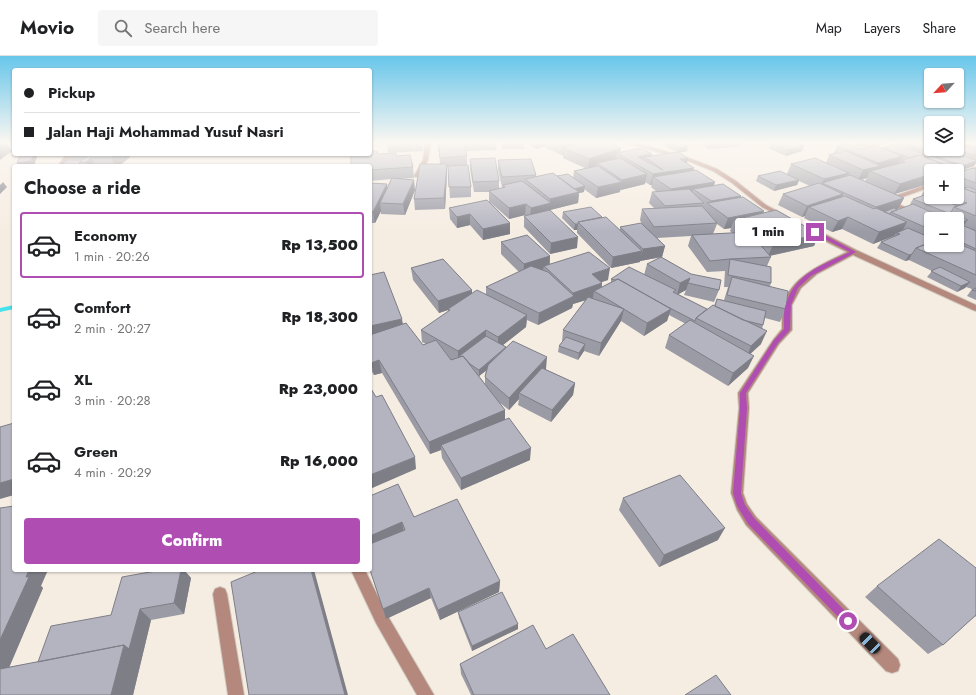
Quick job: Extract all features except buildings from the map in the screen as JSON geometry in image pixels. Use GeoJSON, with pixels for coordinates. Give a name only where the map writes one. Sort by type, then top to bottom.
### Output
{"type":"FeatureCollection","features":[{"type":"Feature","properties":{"kind":"street"},"geometry":{"type":"LineString","coordinates":[[417,176],[420,172]]}},
{"type":"Feature","properties":{"kind":"street"},"geometry":{"type":"LineString","coordinates":[[718,172],[734,182],[764,206],[853,252],[976,308]]}},
{"type":"Feature","properties":{"kind":"street"},"geometry":{"type":"LineString","coordinates":[[924,187],[882,200],[924,217]]}},
{"type":"Feature","properties":{"kind":"street"},"geometry":{"type":"LineString","coordinates":[[853,252],[809,275],[796,287],[788,305],[787,330],[776,342],[743,393],[744,408],[737,493],[741,506],[751,521],[892,665]]}},
{"type":"Feature","properties":{"kind":"street"},"geometry":{"type":"LineString","coordinates":[[359,572],[367,592],[386,627],[426,695]]}},
{"type":"Feature","properties":{"kind":"street"},"geometry":{"type":"LineString","coordinates":[[220,594],[236,695]]}},
{"type":"Feature","properties":{"kind":"waterway"},"geometry":{"type":"LineString","coordinates":[[0,310],[12,307]]}},
{"type":"Feature","properties":{"kind":"route"},"geometry":{"type":"LineString","coordinates":[[815,232],[853,252],[809,275],[796,287],[788,305],[787,330],[776,342],[743,393],[744,408],[737,493],[741,506],[751,521],[848,621]]}}]}
